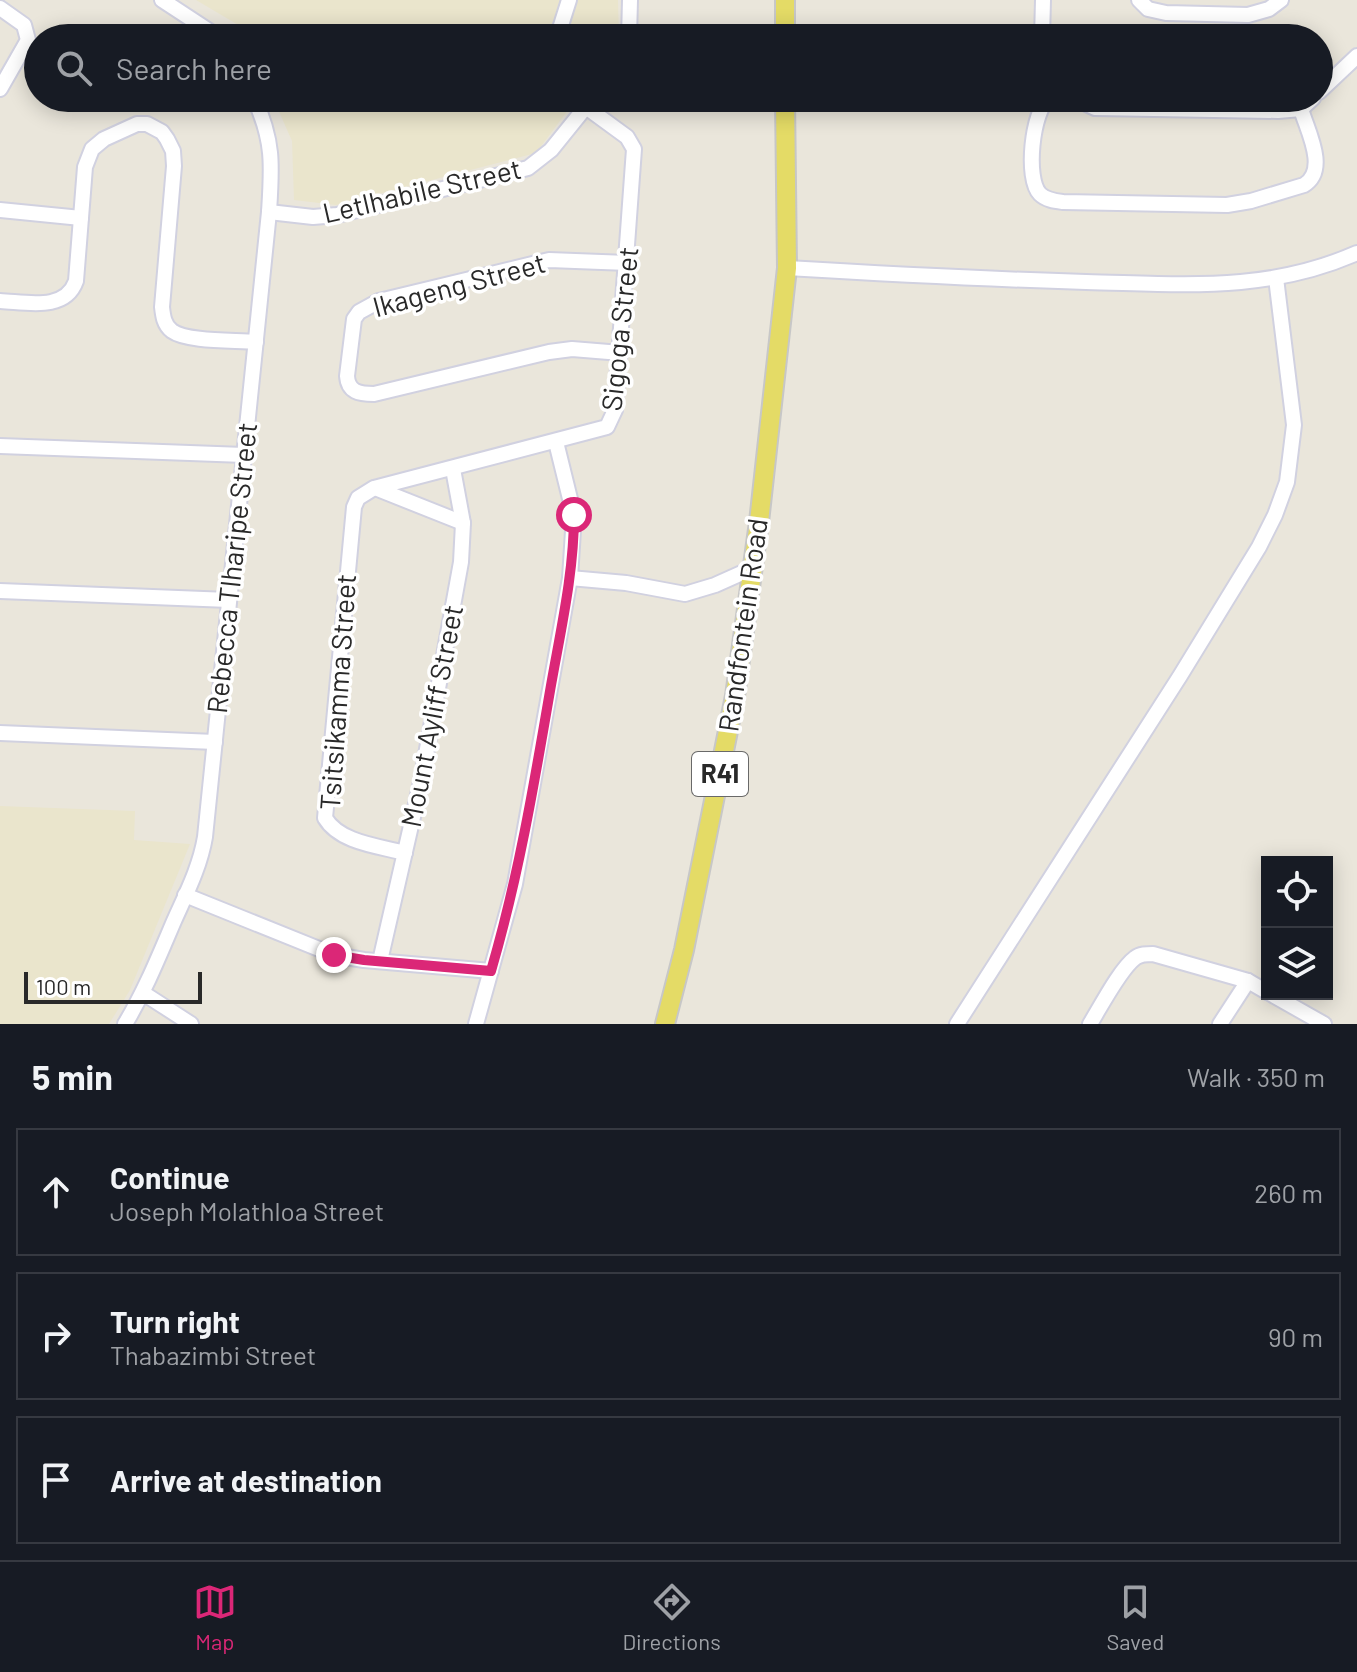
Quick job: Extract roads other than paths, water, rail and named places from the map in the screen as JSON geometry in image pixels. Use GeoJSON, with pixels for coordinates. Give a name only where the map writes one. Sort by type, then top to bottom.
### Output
{"type":"FeatureCollection","features":[{"type":"Feature","properties":{"kind":"main road"},"geometry":{"type":"LineString","coordinates":[[785,0],[785,24]]}},
{"type":"Feature","properties":{"kind":"main road","name":"Randfontein Road"},"geometry":{"type":"LineString","coordinates":[[665,1024],[684,950],[735,696],[753,568],[787,268],[785,112]]}},
{"type":"Feature","properties":{"kind":"street"},"geometry":{"type":"LineString","coordinates":[[162,0],[199,24]]}},
{"type":"Feature","properties":{"kind":"street"},"geometry":{"type":"LineString","coordinates":[[561,24],[569,0]]}},
{"type":"Feature","properties":{"kind":"street"},"geometry":{"type":"LineString","coordinates":[[629,24],[630,0]]}},
{"type":"Feature","properties":{"kind":"street"},"geometry":{"type":"LineString","coordinates":[[1042,24],[1043,0]]}},
{"type":"Feature","properties":{"kind":"street"},"geometry":{"type":"LineString","coordinates":[[1139,0],[1148,9],[1157,12],[1248,15],[1269,9],[1281,0]]}},
{"type":"Feature","properties":{"kind":"street"},"geometry":{"type":"LineString","coordinates":[[0,8],[24,25]]}},
{"type":"Feature","properties":{"kind":"street"},"geometry":{"type":"LineString","coordinates":[[0,89],[24,47]]}},
{"type":"Feature","properties":{"kind":"street"},"geometry":{"type":"LineString","coordinates":[[1333,82],[1354,66]]}},
{"type":"Feature","properties":{"kind":"street","name":"Rebecca Tlharipe Street"},"geometry":{"type":"LineString","coordinates":[[125,1024],[143,993],[203,848],[269,212],[271,144],[259,112]]}},
{"type":"Feature","properties":{"kind":"street","name":"Letlhabile Street"},"geometry":{"type":"LineString","coordinates":[[269,212],[313,217],[337,215],[528,168],[551,150],[582,112]]}},
{"type":"Feature","properties":{"kind":"street","name":"Sigoga Street"},"geometry":{"type":"LineString","coordinates":[[374,488],[556,442],[611,424],[621,353],[634,149],[627,137],[601,112]]}},
{"type":"Feature","properties":{"kind":"street"},"geometry":{"type":"LineString","coordinates":[[1038,112],[1034,126],[1033,180],[1044,197],[1063,202],[1227,205],[1251,201],[1304,185],[1311,180],[1317,166],[1302,112]]}},
{"type":"Feature","properties":{"kind":"street"},"geometry":{"type":"LineString","coordinates":[[0,301],[54,303],[68,296],[76,281],[85,167],[92,149],[104,139],[137,124],[162,132],[173,151],[162,307],[166,324],[170,330],[184,336],[256,342]]}},
{"type":"Feature","properties":{"kind":"street"},"geometry":{"type":"LineString","coordinates":[[0,210],[81,218]]}},
{"type":"Feature","properties":{"kind":"street"},"geometry":{"type":"LineString","coordinates":[[787,268],[1000,280],[1225,285],[1276,278],[1336,262],[1357,253]]}},
{"type":"Feature","properties":{"kind":"street","name":"Ikageng Street"},"geometry":{"type":"LineString","coordinates":[[621,353],[572,349],[549,352],[374,394],[352,389],[347,376],[354,319],[359,312],[379,301],[549,260],[628,263]]}},
{"type":"Feature","properties":{"kind":"street"},"geometry":{"type":"LineString","coordinates":[[957,1024],[1180,676],[1259,547],[1275,515],[1287,482],[1294,425],[1276,278]]}},
{"type":"Feature","properties":{"kind":"street"},"geometry":{"type":"LineString","coordinates":[[476,1024],[518,871],[570,578],[574,515],[556,442]]}},
{"type":"Feature","properties":{"kind":"street"},"geometry":{"type":"LineString","coordinates":[[0,446],[244,455]]}},
{"type":"Feature","properties":{"kind":"street","name":"Mount Ayliff Street"},"geometry":{"type":"LineString","coordinates":[[380,961],[405,853],[459,578],[463,523],[453,469]]}},
{"type":"Feature","properties":{"kind":"street"},"geometry":{"type":"LineString","coordinates":[[374,488],[463,523]]}},
{"type":"Feature","properties":{"kind":"street","name":"Tsitsikamma Street"},"geometry":{"type":"LineString","coordinates":[[374,488],[358,498],[352,517],[325,818],[331,827],[345,836],[405,853]]}},
{"type":"Feature","properties":{"kind":"street"},"geometry":{"type":"LineString","coordinates":[[570,578],[626,583],[685,594],[753,568]]}},
{"type":"Feature","properties":{"kind":"street"},"geometry":{"type":"LineString","coordinates":[[0,591],[229,600]]}},
{"type":"Feature","properties":{"kind":"street"},"geometry":{"type":"LineString","coordinates":[[0,733],[215,742]]}},
{"type":"Feature","properties":{"kind":"street"},"geometry":{"type":"LineString","coordinates":[[185,895],[334,955],[491,971]]}},
{"type":"Feature","properties":{"kind":"street"},"geometry":{"type":"LineString","coordinates":[[1090,1024],[1127,966],[1143,954],[1153,954],[1248,981],[1261,988]]}},
{"type":"Feature","properties":{"kind":"street"},"geometry":{"type":"LineString","coordinates":[[1220,1024],[1248,981]]}},
{"type":"Feature","properties":{"kind":"street"},"geometry":{"type":"LineString","coordinates":[[143,993],[191,1024]]}},
{"type":"Feature","properties":{"kind":"street"},"geometry":{"type":"LineString","coordinates":[[1281,1000],[1324,1024]]}}]}
